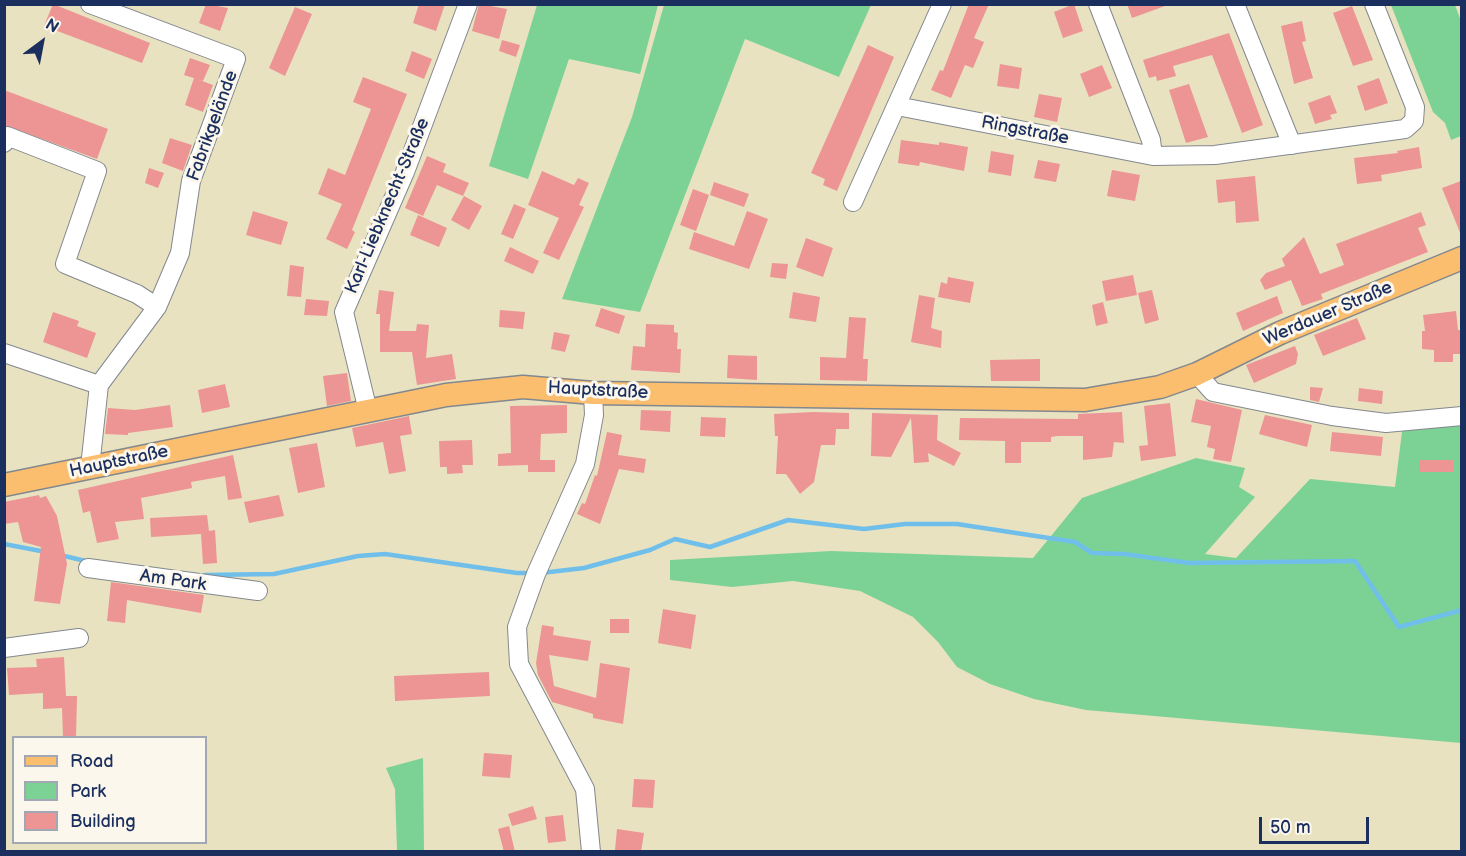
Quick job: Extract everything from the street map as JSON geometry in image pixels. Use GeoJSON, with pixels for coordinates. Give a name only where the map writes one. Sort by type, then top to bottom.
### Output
{"type":"FeatureCollection","features":[{"type":"Feature","properties":{"kind":"main road","name":"Werdauer Straße"},"geometry":{"type":"LineString","coordinates":[[1197,374],[1280,333],[1461,258]]}},
{"type":"Feature","properties":{"kind":"main road","name":"Hauptstraße"},"geometry":{"type":"LineString","coordinates":[[4,485],[446,395],[522,387],[593,393],[1085,400],[1160,387],[1197,374]]}},
{"type":"Feature","properties":{"kind":"street","name":"Fabrikgelände"},"geometry":{"type":"LineString","coordinates":[[90,4],[236,59],[191,181],[180,253],[157,307],[99,385]]}},
{"type":"Feature","properties":{"kind":"street","name":"Karl-Liebknecht-Straße"},"geometry":{"type":"LineString","coordinates":[[368,411],[344,312],[405,172],[468,4]]}},
{"type":"Feature","properties":{"kind":"street"},"geometry":{"type":"LineString","coordinates":[[853,202],[942,4]]}},
{"type":"Feature","properties":{"kind":"street"},"geometry":{"type":"LineString","coordinates":[[1098,4],[1151,140],[1153,156]]}},
{"type":"Feature","properties":{"kind":"street"},"geometry":{"type":"LineString","coordinates":[[1235,4],[1292,145]]}},
{"type":"Feature","properties":{"kind":"street","name":"Ringstraße"},"geometry":{"type":"LineString","coordinates":[[897,106],[1153,156],[1215,155],[1405,129],[1414,121],[1414,107],[1374,4]]}},
{"type":"Feature","properties":{"kind":"street"},"geometry":{"type":"LineString","coordinates":[[4,143],[7,136],[97,171],[65,264],[136,294],[157,307]]}},
{"type":"Feature","properties":{"kind":"street"},"geometry":{"type":"LineString","coordinates":[[4,353],[99,385],[90,468]]}},
{"type":"Feature","properties":{"kind":"street"},"geometry":{"type":"LineString","coordinates":[[1197,374],[1213,392],[1332,417],[1386,423],[1461,416]]}},
{"type":"Feature","properties":{"kind":"street"},"geometry":{"type":"LineString","coordinates":[[591,852],[585,789],[519,664],[517,627],[536,574],[585,464],[594,415],[593,393]]}},
{"type":"Feature","properties":{"kind":"street","name":"Am Park"},"geometry":{"type":"LineString","coordinates":[[88,568],[258,591]]}},
{"type":"Feature","properties":{"kind":"street"},"geometry":{"type":"LineString","coordinates":[[4,648],[80,638]]}},
{"type":"Feature","properties":{"kind":"green space"},"geometry":{"type":"Polygon","coordinates":[[[537,5],[658,5],[640,74],[569,59],[528,179],[489,166],[537,5]]]}},
{"type":"Feature","properties":{"kind":"green space"},"geometry":{"type":"Polygon","coordinates":[[[664,5],[871,5],[839,77],[745,39],[640,312],[562,299],[632,117],[664,5]]]}},
{"type":"Feature","properties":{"kind":"green space"},"geometry":{"type":"Polygon","coordinates":[[[1391,5],[1455,5],[1461,21],[1461,136],[1451,140],[1445,123],[1433,112],[1391,5]]]}},
{"type":"Feature","properties":{"kind":"green space"},"geometry":{"type":"Polygon","coordinates":[[[1461,421],[1461,743],[1086,710],[1034,699],[990,684],[957,667],[938,642],[913,617],[860,591],[793,581],[732,587],[670,580],[670,560],[831,551],[1033,558],[1082,498],[1196,458],[1245,468],[1239,487],[1255,497],[1205,554],[1236,558],[1310,479],[1395,487],[1403,424],[1461,421]]]}},
{"type":"Feature","properties":{"kind":"green space"},"geometry":{"type":"Polygon","coordinates":[[[423,758],[424,851],[397,851],[395,789],[386,768],[423,758]]]}},
{"type":"Feature","properties":{"kind":"building"},"geometry":{"type":"Polygon","coordinates":[[[53,4],[150,43],[142,63],[44,26],[53,4]]]}},
{"type":"Feature","properties":{"kind":"building"},"geometry":{"type":"Polygon","coordinates":[[[206,4],[228,8],[220,31],[199,23],[206,4]]]}},
{"type":"Feature","properties":{"kind":"building"},"geometry":{"type":"Polygon","coordinates":[[[419,4],[445,4],[436,31],[413,23],[419,4]]]}},
{"type":"Feature","properties":{"kind":"building"},"geometry":{"type":"Polygon","coordinates":[[[479,4],[507,9],[499,39],[472,31],[479,4]]]}},
{"type":"Feature","properties":{"kind":"building"},"geometry":{"type":"Polygon","coordinates":[[[969,4],[989,4],[974,38],[984,42],[973,68],[965,65],[951,98],[931,90],[940,70],[943,71],[969,4]]]}},
{"type":"Feature","properties":{"kind":"building"},"geometry":{"type":"Polygon","coordinates":[[[1074,4],[1083,31],[1063,38],[1054,12],[1074,4]]]}},
{"type":"Feature","properties":{"kind":"building"},"geometry":{"type":"Polygon","coordinates":[[[1127,4],[1165,4],[1165,6],[1132,18],[1127,4]]]}},
{"type":"Feature","properties":{"kind":"building"},"geometry":{"type":"Polygon","coordinates":[[[1352,6],[1373,60],[1353,66],[1333,13],[1352,6]]]}},
{"type":"Feature","properties":{"kind":"building"},"geometry":{"type":"Polygon","coordinates":[[[295,7],[312,14],[285,76],[269,68],[295,7]]]}},
{"type":"Feature","properties":{"kind":"building"},"geometry":{"type":"Polygon","coordinates":[[[1302,21],[1306,41],[1302,42],[1313,78],[1294,84],[1281,26],[1302,21]]]}},
{"type":"Feature","properties":{"kind":"building"},"geometry":{"type":"Polygon","coordinates":[[[1229,33],[1263,125],[1242,133],[1212,55],[1173,66],[1176,76],[1157,81],[1156,76],[1149,78],[1143,60],[1229,33]]]}},
{"type":"Feature","properties":{"kind":"building"},"geometry":{"type":"Polygon","coordinates":[[[502,40],[520,45],[516,57],[499,51],[502,40]]]}},
{"type":"Feature","properties":{"kind":"building"},"geometry":{"type":"Polygon","coordinates":[[[868,45],[894,57],[837,191],[823,185],[825,179],[811,173],[868,45]]]}},
{"type":"Feature","properties":{"kind":"building"},"geometry":{"type":"Polygon","coordinates":[[[412,51],[432,59],[424,79],[405,71],[412,51]]]}},
{"type":"Feature","properties":{"kind":"building"},"geometry":{"type":"Polygon","coordinates":[[[190,58],[210,65],[203,81],[184,75],[190,58]]]}},
{"type":"Feature","properties":{"kind":"building"},"geometry":{"type":"Polygon","coordinates":[[[1000,64],[1022,68],[1019,89],[997,86],[1000,64]]]}},
{"type":"Feature","properties":{"kind":"building"},"geometry":{"type":"Polygon","coordinates":[[[1102,65],[1112,88],[1089,97],[1080,74],[1102,65]]]}},
{"type":"Feature","properties":{"kind":"building"},"geometry":{"type":"Polygon","coordinates":[[[363,77],[407,94],[352,230],[355,232],[347,249],[326,239],[342,204],[318,194],[328,168],[345,175],[371,109],[353,102],[363,77]]]}},
{"type":"Feature","properties":{"kind":"building"},"geometry":{"type":"Polygon","coordinates":[[[194,78],[213,85],[203,112],[185,105],[194,78]]]}},
{"type":"Feature","properties":{"kind":"building"},"geometry":{"type":"Polygon","coordinates":[[[1379,78],[1388,103],[1365,111],[1357,86],[1379,78]]]}},
{"type":"Feature","properties":{"kind":"building"},"geometry":{"type":"Polygon","coordinates":[[[1189,84],[1208,137],[1186,143],[1169,90],[1189,84]]]}},
{"type":"Feature","properties":{"kind":"building"},"geometry":{"type":"Polygon","coordinates":[[[4,90],[108,129],[97,159],[4,125],[4,90]]]}},
{"type":"Feature","properties":{"kind":"building"},"geometry":{"type":"Polygon","coordinates":[[[1039,94],[1062,98],[1057,122],[1034,117],[1039,94]]]}},
{"type":"Feature","properties":{"kind":"building"},"geometry":{"type":"Polygon","coordinates":[[[1330,95],[1337,113],[1330,115],[1332,119],[1315,124],[1308,103],[1330,95]]]}},
{"type":"Feature","properties":{"kind":"building"},"geometry":{"type":"Polygon","coordinates":[[[170,138],[192,145],[183,171],[162,163],[170,138]]]}},
{"type":"Feature","properties":{"kind":"building"},"geometry":{"type":"Polygon","coordinates":[[[901,140],[939,145],[939,142],[968,147],[964,171],[920,162],[919,166],[898,163],[901,140]]]}},
{"type":"Feature","properties":{"kind":"building"},"geometry":{"type":"Polygon","coordinates":[[[1419,147],[1422,168],[1381,175],[1382,181],[1357,184],[1354,158],[1398,153],[1397,151],[1419,147]]]}},
{"type":"Feature","properties":{"kind":"building"},"geometry":{"type":"Polygon","coordinates":[[[991,151],[1014,155],[1011,176],[988,172],[991,151]]]}},
{"type":"Feature","properties":{"kind":"building"},"geometry":{"type":"Polygon","coordinates":[[[427,156],[446,164],[443,172],[469,183],[463,196],[437,185],[423,216],[405,208],[427,156]]]}},
{"type":"Feature","properties":{"kind":"building"},"geometry":{"type":"Polygon","coordinates":[[[1038,160],[1060,164],[1056,182],[1034,178],[1038,160]]]}},
{"type":"Feature","properties":{"kind":"building"},"geometry":{"type":"Polygon","coordinates":[[[149,168],[164,173],[158,188],[145,183],[149,168]]]}},
{"type":"Feature","properties":{"kind":"building"},"geometry":{"type":"Polygon","coordinates":[[[1112,170],[1140,175],[1135,201],[1107,196],[1112,170]]]}},
{"type":"Feature","properties":{"kind":"building"},"geometry":{"type":"Polygon","coordinates":[[[542,171],[574,185],[578,178],[589,183],[579,205],[584,207],[559,260],[543,253],[559,218],[528,205],[542,171]]]}},
{"type":"Feature","properties":{"kind":"building"},"geometry":{"type":"Polygon","coordinates":[[[1255,176],[1259,221],[1236,223],[1235,201],[1218,203],[1216,180],[1255,176]]]}},
{"type":"Feature","properties":{"kind":"building"},"geometry":{"type":"Polygon","coordinates":[[[1461,181],[1461,235],[1442,188],[1461,181]]]}},
{"type":"Feature","properties":{"kind":"building"},"geometry":{"type":"Polygon","coordinates":[[[714,182],[749,194],[744,207],[710,195],[714,182]]]}},
{"type":"Feature","properties":{"kind":"building"},"geometry":{"type":"Polygon","coordinates":[[[693,189],[709,195],[696,231],[680,225],[693,189]]]}},
{"type":"Feature","properties":{"kind":"building"},"geometry":{"type":"Polygon","coordinates":[[[464,196],[482,206],[469,230],[451,220],[464,196]]]}},
{"type":"Feature","properties":{"kind":"building"},"geometry":{"type":"Polygon","coordinates":[[[514,204],[526,209],[513,239],[501,234],[514,204]]]}},
{"type":"Feature","properties":{"kind":"building"},"geometry":{"type":"Polygon","coordinates":[[[253,211],[288,222],[281,245],[246,235],[253,211]]]}},
{"type":"Feature","properties":{"kind":"building"},"geometry":{"type":"Polygon","coordinates":[[[747,211],[768,219],[749,269],[689,249],[694,232],[734,246],[747,211]]]}},
{"type":"Feature","properties":{"kind":"building"},"geometry":{"type":"Polygon","coordinates":[[[1421,212],[1426,225],[1418,228],[1428,252],[1321,294],[1323,299],[1302,306],[1291,280],[1265,290],[1260,280],[1266,273],[1285,266],[1282,259],[1304,237],[1320,274],[1344,265],[1336,244],[1421,212]]]}},
{"type":"Feature","properties":{"kind":"building"},"geometry":{"type":"Polygon","coordinates":[[[418,215],[447,228],[439,247],[410,235],[418,215]]]}},
{"type":"Feature","properties":{"kind":"building"},"geometry":{"type":"Polygon","coordinates":[[[806,238],[833,248],[823,277],[796,267],[806,238]]]}},
{"type":"Feature","properties":{"kind":"building"},"geometry":{"type":"Polygon","coordinates":[[[510,247],[539,261],[533,274],[504,261],[510,247]]]}},
{"type":"Feature","properties":{"kind":"building"},"geometry":{"type":"Polygon","coordinates":[[[772,263],[788,264],[786,279],[770,277],[772,263]]]}},
{"type":"Feature","properties":{"kind":"building"},"geometry":{"type":"Polygon","coordinates":[[[290,265],[304,267],[301,297],[287,296],[290,265]]]}},
{"type":"Feature","properties":{"kind":"building"},"geometry":{"type":"Polygon","coordinates":[[[1133,275],[1137,295],[1106,301],[1102,281],[1133,275]]]}},
{"type":"Feature","properties":{"kind":"building"},"geometry":{"type":"Polygon","coordinates":[[[948,277],[974,282],[970,303],[938,297],[941,282],[947,284],[948,277]]]}},
{"type":"Feature","properties":{"kind":"building"},"geometry":{"type":"Polygon","coordinates":[[[379,290],[394,292],[389,331],[416,331],[417,324],[429,325],[426,358],[452,354],[456,379],[417,385],[412,352],[380,352],[380,314],[376,314],[379,290]]]}},
{"type":"Feature","properties":{"kind":"building"},"geometry":{"type":"Polygon","coordinates":[[[1152,290],[1159,320],[1145,324],[1138,293],[1152,290]]]}},
{"type":"Feature","properties":{"kind":"building"},"geometry":{"type":"Polygon","coordinates":[[[793,292],[820,297],[816,322],[789,318],[793,292]]]}},
{"type":"Feature","properties":{"kind":"building"},"geometry":{"type":"Polygon","coordinates":[[[919,295],[935,298],[931,328],[942,331],[941,348],[911,342],[919,295]]]}},
{"type":"Feature","properties":{"kind":"building"},"geometry":{"type":"Polygon","coordinates":[[[1277,296],[1283,313],[1243,331],[1236,313],[1277,296]]]}},
{"type":"Feature","properties":{"kind":"building"},"geometry":{"type":"Polygon","coordinates":[[[306,299],[329,301],[327,316],[304,315],[306,299]]]}},
{"type":"Feature","properties":{"kind":"building"},"geometry":{"type":"Polygon","coordinates":[[[1103,302],[1108,323],[1096,326],[1092,305],[1103,302]]]}},
{"type":"Feature","properties":{"kind":"building"},"geometry":{"type":"Polygon","coordinates":[[[601,308],[625,316],[619,334],[595,326],[601,308]]]}},
{"type":"Feature","properties":{"kind":"building"},"geometry":{"type":"Polygon","coordinates":[[[500,310],[525,312],[523,329],[499,327],[500,310]]]}},
{"type":"Feature","properties":{"kind":"building"},"geometry":{"type":"Polygon","coordinates":[[[1456,311],[1458,330],[1461,330],[1461,354],[1453,354],[1453,362],[1434,362],[1434,350],[1422,349],[1422,331],[1425,331],[1423,315],[1456,311]]]}},
{"type":"Feature","properties":{"kind":"building"},"geometry":{"type":"Polygon","coordinates":[[[53,312],[79,321],[77,326],[96,333],[87,358],[43,342],[53,312]]]}},
{"type":"Feature","properties":{"kind":"building"},"geometry":{"type":"Polygon","coordinates":[[[849,317],[866,318],[863,359],[868,359],[867,381],[820,380],[820,357],[846,358],[849,317]]]}},
{"type":"Feature","properties":{"kind":"building"},"geometry":{"type":"Polygon","coordinates":[[[1357,318],[1366,339],[1323,356],[1314,335],[1357,318]]]}},
{"type":"Feature","properties":{"kind":"building"},"geometry":{"type":"Polygon","coordinates":[[[646,324],[674,325],[674,332],[678,333],[677,349],[681,349],[680,373],[631,370],[633,346],[645,347],[646,324]]]}},
{"type":"Feature","properties":{"kind":"building"},"geometry":{"type":"Polygon","coordinates":[[[554,332],[570,335],[565,352],[551,349],[554,332]]]}},
{"type":"Feature","properties":{"kind":"building"},"geometry":{"type":"Polygon","coordinates":[[[1295,346],[1298,354],[1296,364],[1254,383],[1246,365],[1295,346]]]}},
{"type":"Feature","properties":{"kind":"building"},"geometry":{"type":"Polygon","coordinates":[[[728,355],[757,356],[757,380],[727,378],[728,355]]]}},
{"type":"Feature","properties":{"kind":"building"},"geometry":{"type":"Polygon","coordinates":[[[1040,359],[1040,381],[991,381],[990,360],[1040,359]]]}},
{"type":"Feature","properties":{"kind":"building"},"geometry":{"type":"Polygon","coordinates":[[[347,373],[351,401],[327,406],[323,376],[347,373]]]}},
{"type":"Feature","properties":{"kind":"building"},"geometry":{"type":"Polygon","coordinates":[[[225,384],[230,407],[202,413],[198,390],[225,384]]]}},
{"type":"Feature","properties":{"kind":"building"},"geometry":{"type":"Polygon","coordinates":[[[1310,387],[1323,388],[1319,402],[1310,400],[1310,387]]]}},
{"type":"Feature","properties":{"kind":"building"},"geometry":{"type":"Polygon","coordinates":[[[1359,388],[1383,391],[1382,404],[1358,401],[1359,388]]]}},
{"type":"Feature","properties":{"kind":"building"},"geometry":{"type":"Polygon","coordinates":[[[1196,399],[1242,410],[1231,462],[1213,459],[1215,449],[1207,447],[1211,426],[1191,422],[1196,399]]]}},
{"type":"Feature","properties":{"kind":"building"},"geometry":{"type":"Polygon","coordinates":[[[1170,403],[1176,456],[1141,461],[1139,446],[1148,445],[1144,406],[1170,403]]]}},
{"type":"Feature","properties":{"kind":"building"},"geometry":{"type":"Polygon","coordinates":[[[170,405],[173,427],[128,433],[128,435],[105,434],[108,408],[135,410],[170,405]]]}},
{"type":"Feature","properties":{"kind":"building"},"geometry":{"type":"Polygon","coordinates":[[[567,405],[567,433],[541,434],[540,460],[555,460],[555,472],[528,472],[528,465],[498,466],[498,454],[511,453],[510,406],[567,405]]]}},
{"type":"Feature","properties":{"kind":"building"},"geometry":{"type":"Polygon","coordinates":[[[641,410],[671,411],[670,432],[640,430],[641,410]]]}},
{"type":"Feature","properties":{"kind":"building"},"geometry":{"type":"Polygon","coordinates":[[[1122,412],[1124,443],[1114,442],[1112,457],[1083,460],[1083,436],[1058,436],[1051,437],[1051,442],[1021,442],[1021,463],[1005,463],[1005,441],[959,440],[960,418],[1078,419],[1078,414],[1122,412]]]}},
{"type":"Feature","properties":{"kind":"building"},"geometry":{"type":"Polygon","coordinates":[[[849,413],[849,429],[836,429],[835,445],[821,445],[814,482],[800,494],[786,474],[776,474],[778,436],[775,436],[774,414],[849,413]]]}},
{"type":"Feature","properties":{"kind":"building"},"geometry":{"type":"Polygon","coordinates":[[[872,413],[938,415],[937,440],[961,453],[954,466],[928,453],[929,462],[914,463],[911,418],[891,457],[871,456],[872,413]]]}},
{"type":"Feature","properties":{"kind":"building"},"geometry":{"type":"Polygon","coordinates":[[[1265,415],[1312,425],[1307,447],[1259,434],[1265,415]]]}},
{"type":"Feature","properties":{"kind":"building"},"geometry":{"type":"Polygon","coordinates":[[[409,416],[412,434],[400,436],[406,471],[389,474],[383,442],[356,447],[352,428],[409,416]]]}},
{"type":"Feature","properties":{"kind":"building"},"geometry":{"type":"Polygon","coordinates":[[[701,417],[726,418],[725,437],[700,436],[701,417]]]}},
{"type":"Feature","properties":{"kind":"building"},"geometry":{"type":"Polygon","coordinates":[[[607,432],[622,435],[618,455],[646,459],[644,473],[619,469],[600,524],[577,514],[582,503],[585,504],[595,475],[597,476],[607,432]]]}},
{"type":"Feature","properties":{"kind":"building"},"geometry":{"type":"Polygon","coordinates":[[[1332,432],[1383,437],[1381,456],[1330,451],[1332,432]]]}},
{"type":"Feature","properties":{"kind":"building"},"geometry":{"type":"Polygon","coordinates":[[[472,440],[473,465],[462,465],[463,473],[447,474],[447,467],[440,467],[439,441],[472,440]]]}},
{"type":"Feature","properties":{"kind":"building"},"geometry":{"type":"Polygon","coordinates":[[[317,443],[325,487],[298,493],[289,448],[317,443]]]}},
{"type":"Feature","properties":{"kind":"building"},"geometry":{"type":"Polygon","coordinates":[[[233,455],[242,498],[228,500],[225,476],[191,482],[192,488],[141,498],[144,519],[115,522],[119,539],[97,543],[90,511],[83,513],[78,490],[233,455]]]}},
{"type":"Feature","properties":{"kind":"building"},"geometry":{"type":"Polygon","coordinates":[[[1419,460],[1453,460],[1453,472],[1419,472],[1419,460]]]}},
{"type":"Feature","properties":{"kind":"building"},"geometry":{"type":"Polygon","coordinates":[[[39,495],[40,498],[46,496],[57,516],[67,564],[60,604],[34,601],[41,547],[23,542],[18,522],[4,524],[4,502],[39,495]]]}},
{"type":"Feature","properties":{"kind":"building"},"geometry":{"type":"Polygon","coordinates":[[[279,495],[284,516],[249,523],[244,502],[279,495]]]}},
{"type":"Feature","properties":{"kind":"building"},"geometry":{"type":"Polygon","coordinates":[[[207,515],[209,531],[215,530],[217,563],[203,564],[201,534],[151,537],[150,518],[207,515]]]}},
{"type":"Feature","properties":{"kind":"building"},"geometry":{"type":"Polygon","coordinates":[[[111,582],[204,595],[201,613],[127,600],[125,623],[107,621],[111,582]]]}},
{"type":"Feature","properties":{"kind":"building"},"geometry":{"type":"Polygon","coordinates":[[[663,609],[696,615],[691,649],[658,643],[663,609]]]}},
{"type":"Feature","properties":{"kind":"building"},"geometry":{"type":"Polygon","coordinates":[[[610,619],[629,619],[629,633],[610,633],[610,619]]]}},
{"type":"Feature","properties":{"kind":"building"},"geometry":{"type":"Polygon","coordinates":[[[542,625],[554,627],[553,635],[591,641],[588,661],[549,655],[554,686],[596,698],[600,663],[630,668],[623,724],[593,718],[593,714],[552,702],[538,675],[536,663],[542,625]]]}},
{"type":"Feature","properties":{"kind":"building"},"geometry":{"type":"Polygon","coordinates":[[[64,657],[66,696],[77,696],[76,736],[63,736],[62,708],[43,709],[43,693],[9,695],[7,668],[37,667],[36,659],[64,657]]]}},
{"type":"Feature","properties":{"kind":"building"},"geometry":{"type":"Polygon","coordinates":[[[489,672],[490,696],[395,701],[394,676],[489,672]]]}},
{"type":"Feature","properties":{"kind":"building"},"geometry":{"type":"Polygon","coordinates":[[[484,753],[512,755],[510,778],[482,776],[484,753]]]}},
{"type":"Feature","properties":{"kind":"building"},"geometry":{"type":"Polygon","coordinates":[[[634,779],[655,780],[653,808],[632,807],[634,779]]]}},
{"type":"Feature","properties":{"kind":"building"},"geometry":{"type":"Polygon","coordinates":[[[533,806],[537,819],[512,826],[508,814],[533,806]]]}},
{"type":"Feature","properties":{"kind":"building"},"geometry":{"type":"Polygon","coordinates":[[[563,815],[566,841],[548,843],[545,817],[563,815]]]}},
{"type":"Feature","properties":{"kind":"building"},"geometry":{"type":"Polygon","coordinates":[[[509,826],[515,852],[504,852],[498,829],[509,826]]]}},
{"type":"Feature","properties":{"kind":"building"},"geometry":{"type":"Polygon","coordinates":[[[617,829],[644,833],[641,852],[615,850],[617,829]]]}},
{"type":"Feature","properties":{"kind":"waterway"},"geometry":{"type":"LineString","coordinates":[[541,573],[584,568],[650,550],[675,539],[710,547],[788,520],[864,529],[905,524],[957,524],[1075,542],[1092,553],[1124,554],[1189,563],[1355,561],[1399,627],[1462,610]]}},
{"type":"Feature","properties":{"kind":"waterway"},"geometry":{"type":"LineString","coordinates":[[4,544],[46,552]]}},
{"type":"Feature","properties":{"kind":"waterway"},"geometry":{"type":"LineString","coordinates":[[205,575],[274,574],[358,556],[385,554],[517,573],[533,573]]}},
{"type":"Feature","properties":{"kind":"waterway"},"geometry":{"type":"LineString","coordinates":[[60,555],[90,562]]}}]}
